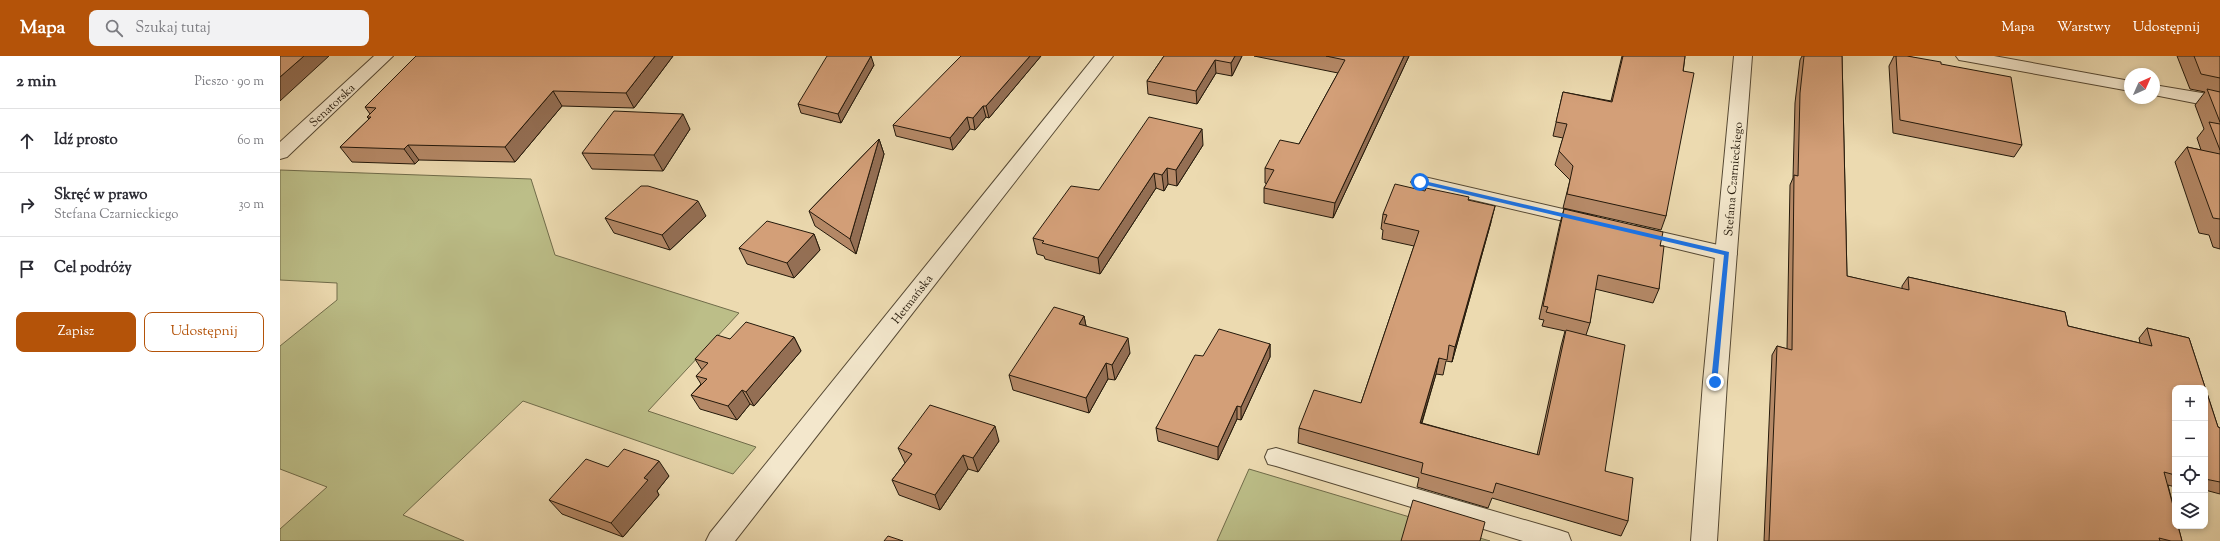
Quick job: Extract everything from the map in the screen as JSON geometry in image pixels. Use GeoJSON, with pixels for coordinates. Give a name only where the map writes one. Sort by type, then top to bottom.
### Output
{"type":"FeatureCollection","features":[{"type":"Feature","properties":{"kind":"street","name":"Senatorska"},"geometry":{"type":"LineString","coordinates":[[280,153],[384,56]]}},
{"type":"Feature","properties":{"kind":"street","name":"Hetmańska"},"geometry":{"type":"LineString","coordinates":[[719,541],[1104,56]]}},
{"type":"Feature","properties":{"kind":"street","name":"Stefana Czarnieckiego"},"geometry":{"type":"LineString","coordinates":[[1704,541],[1715,382],[1743,56]]}},
{"type":"Feature","properties":{"kind":"street"},"geometry":{"type":"LineString","coordinates":[[1965,56],[2124,85]]}},
{"type":"Feature","properties":{"kind":"street"},"geometry":{"type":"LineString","coordinates":[[2160,91],[2220,102]]}},
{"type":"Feature","properties":{"kind":"lane"},"geometry":{"type":"LineString","coordinates":[[1420,182],[1727,254]]}},
{"type":"Feature","properties":{"kind":"lane"},"geometry":{"type":"LineString","coordinates":[[1276,457],[1559,541]]}},
{"type":"Feature","properties":{"kind":"green space"},"geometry":{"type":"Polygon","coordinates":[[[280,170],[531,179],[555,255],[739,313],[648,411],[756,447],[733,474],[523,401],[403,515],[464,541],[280,541],[280,529],[327,487],[280,469],[280,346],[337,300],[337,283],[280,280],[280,170]]]}},
{"type":"Feature","properties":{"kind":"green space"},"geometry":{"type":"Polygon","coordinates":[[[1249,469],[1490,541],[1217,541],[1249,469]]]}},
{"type":"Feature","properties":{"kind":"building"},"geometry":{"type":"Polygon","coordinates":[[[280,56],[304,56],[280,77],[280,56]]]}},
{"type":"Feature","properties":{"kind":"building"},"geometry":{"type":"Polygon","coordinates":[[[416,56],[655,56],[626,93],[553,91],[505,147],[408,145],[404,149],[340,147],[371,117],[367,117],[376,108],[365,107],[416,56]]]}},
{"type":"Feature","properties":{"kind":"building"},"geometry":{"type":"Polygon","coordinates":[[[827,56],[871,56],[838,114],[798,104],[827,56]]]}},
{"type":"Feature","properties":{"kind":"building"},"geometry":{"type":"Polygon","coordinates":[[[961,56],[1030,56],[986,106],[983,106],[973,118],[967,117],[950,138],[893,125],[961,56]]]}},
{"type":"Feature","properties":{"kind":"building"},"geometry":{"type":"Polygon","coordinates":[[[1164,56],[1235,56],[1231,63],[1215,60],[1196,91],[1147,81],[1164,56]]]}},
{"type":"Feature","properties":{"kind":"building"},"geometry":{"type":"Polygon","coordinates":[[[1326,56],[1404,56],[1335,203],[1264,188],[1274,170],[1265,168],[1280,140],[1299,144],[1345,60],[1326,56]]]}},
{"type":"Feature","properties":{"kind":"building"},"geometry":{"type":"Polygon","coordinates":[[[1623,56],[1685,56],[1683,71],[1694,73],[1666,216],[1567,194],[1573,166],[1559,151],[1567,124],[1556,122],[1563,92],[1612,102],[1623,56]]]}},
{"type":"Feature","properties":{"kind":"building"},"geometry":{"type":"Polygon","coordinates":[[[1804,56],[1842,56],[1847,276],[1909,290],[1908,277],[2065,312],[2068,326],[2152,346],[2147,328],[2189,338],[2204,385],[2172,385],[2172,474],[2164,472],[2172,502],[2172,529],[2179,529],[2182,541],[2171,541],[2159,538],[2160,541],[1769,541],[1777,346],[1792,350],[1794,175],[1798,176],[1800,93],[1804,56]]]}},
{"type":"Feature","properties":{"kind":"building"},"geometry":{"type":"Polygon","coordinates":[[[1896,56],[1907,56],[1941,62],[1941,64],[2011,77],[2022,145],[1900,120],[1896,56]]]}},
{"type":"Feature","properties":{"kind":"building"},"geometry":{"type":"Polygon","coordinates":[[[2194,56],[2220,56],[2220,78],[2201,74],[2194,56]]]}},
{"type":"Feature","properties":{"kind":"building"},"geometry":{"type":"Polygon","coordinates":[[[2207,89],[2220,92],[2220,122],[2207,89]]]}},
{"type":"Feature","properties":{"kind":"building"},"geometry":{"type":"Polygon","coordinates":[[[614,111],[683,114],[654,155],[582,153],[614,111]]]}},
{"type":"Feature","properties":{"kind":"building"},"geometry":{"type":"Polygon","coordinates":[[[1149,117],[1202,129],[1176,170],[1167,168],[1162,175],[1154,173],[1098,258],[1042,243],[1044,241],[1033,238],[1071,186],[1099,190],[1149,117]]]}},
{"type":"Feature","properties":{"kind":"building"},"geometry":{"type":"Polygon","coordinates":[[[2209,122],[2220,124],[2220,150],[2209,122]]]}},
{"type":"Feature","properties":{"kind":"building"},"geometry":{"type":"Polygon","coordinates":[[[879,139],[850,239],[809,211],[879,139]]]}},
{"type":"Feature","properties":{"kind":"building"},"geometry":{"type":"Polygon","coordinates":[[[2187,147],[2220,154],[2220,219],[2213,218],[2187,147]]]}},
{"type":"Feature","properties":{"kind":"building"},"geometry":{"type":"Polygon","coordinates":[[[1395,184],[1425,191],[1426,188],[1469,197],[1468,200],[1495,206],[1455,347],[1449,345],[1447,360],[1439,358],[1420,423],[1539,455],[1566,330],[1625,345],[1605,471],[1633,478],[1628,521],[1496,483],[1493,493],[1421,473],[1423,463],[1299,428],[1314,390],[1361,403],[1419,231],[1384,223],[1387,215],[1383,214],[1395,184]]]}},
{"type":"Feature","properties":{"kind":"building"},"geometry":{"type":"Polygon","coordinates":[[[641,186],[648,186],[698,201],[662,235],[605,218],[641,186]]]}},
{"type":"Feature","properties":{"kind":"building"},"geometry":{"type":"Polygon","coordinates":[[[1564,209],[1663,232],[1660,246],[1664,246],[1659,289],[1598,275],[1590,323],[1546,312],[1548,307],[1543,306],[1564,209]]]}},
{"type":"Feature","properties":{"kind":"building"},"geometry":{"type":"Polygon","coordinates":[[[767,221],[814,234],[787,263],[739,248],[767,221]]]}},
{"type":"Feature","properties":{"kind":"building"},"geometry":{"type":"Polygon","coordinates":[[[1054,307],[1084,316],[1079,324],[1128,338],[1112,365],[1106,363],[1086,398],[1009,375],[1054,307]]]}},
{"type":"Feature","properties":{"kind":"building"},"geometry":{"type":"Polygon","coordinates":[[[746,322],[794,337],[746,392],[742,390],[728,406],[691,395],[707,379],[696,376],[708,363],[695,359],[717,335],[730,339],[746,322]]]}},
{"type":"Feature","properties":{"kind":"building"},"geometry":{"type":"Polygon","coordinates":[[[1219,329],[1270,344],[1241,407],[1237,406],[1218,447],[1156,428],[1195,355],[1203,356],[1219,329]]]}},
{"type":"Feature","properties":{"kind":"building"},"geometry":{"type":"Polygon","coordinates":[[[2208,396],[2218,427],[2220,428],[2220,482],[2208,480],[2208,396]]]}},
{"type":"Feature","properties":{"kind":"building"},"geometry":{"type":"Polygon","coordinates":[[[930,405],[995,426],[973,458],[963,455],[935,495],[892,480],[912,454],[898,448],[930,405]]]}},
{"type":"Feature","properties":{"kind":"building"},"geometry":{"type":"Polygon","coordinates":[[[624,449],[659,461],[644,478],[648,480],[611,523],[549,500],[586,459],[608,467],[624,449]]]}},
{"type":"Feature","properties":{"kind":"building"},"geometry":{"type":"Polygon","coordinates":[[[1413,500],[1485,522],[1480,541],[1401,541],[1413,500]]]}},
{"type":"Feature","properties":{"kind":"building"},"geometry":{"type":"Polygon","coordinates":[[[888,536],[903,541],[884,541],[888,536]]]}},
{"type":"Feature","properties":{"kind":"route"},"geometry":{"type":"LineString","coordinates":[[1420,182],[1727,254],[1715,382]]}}]}
